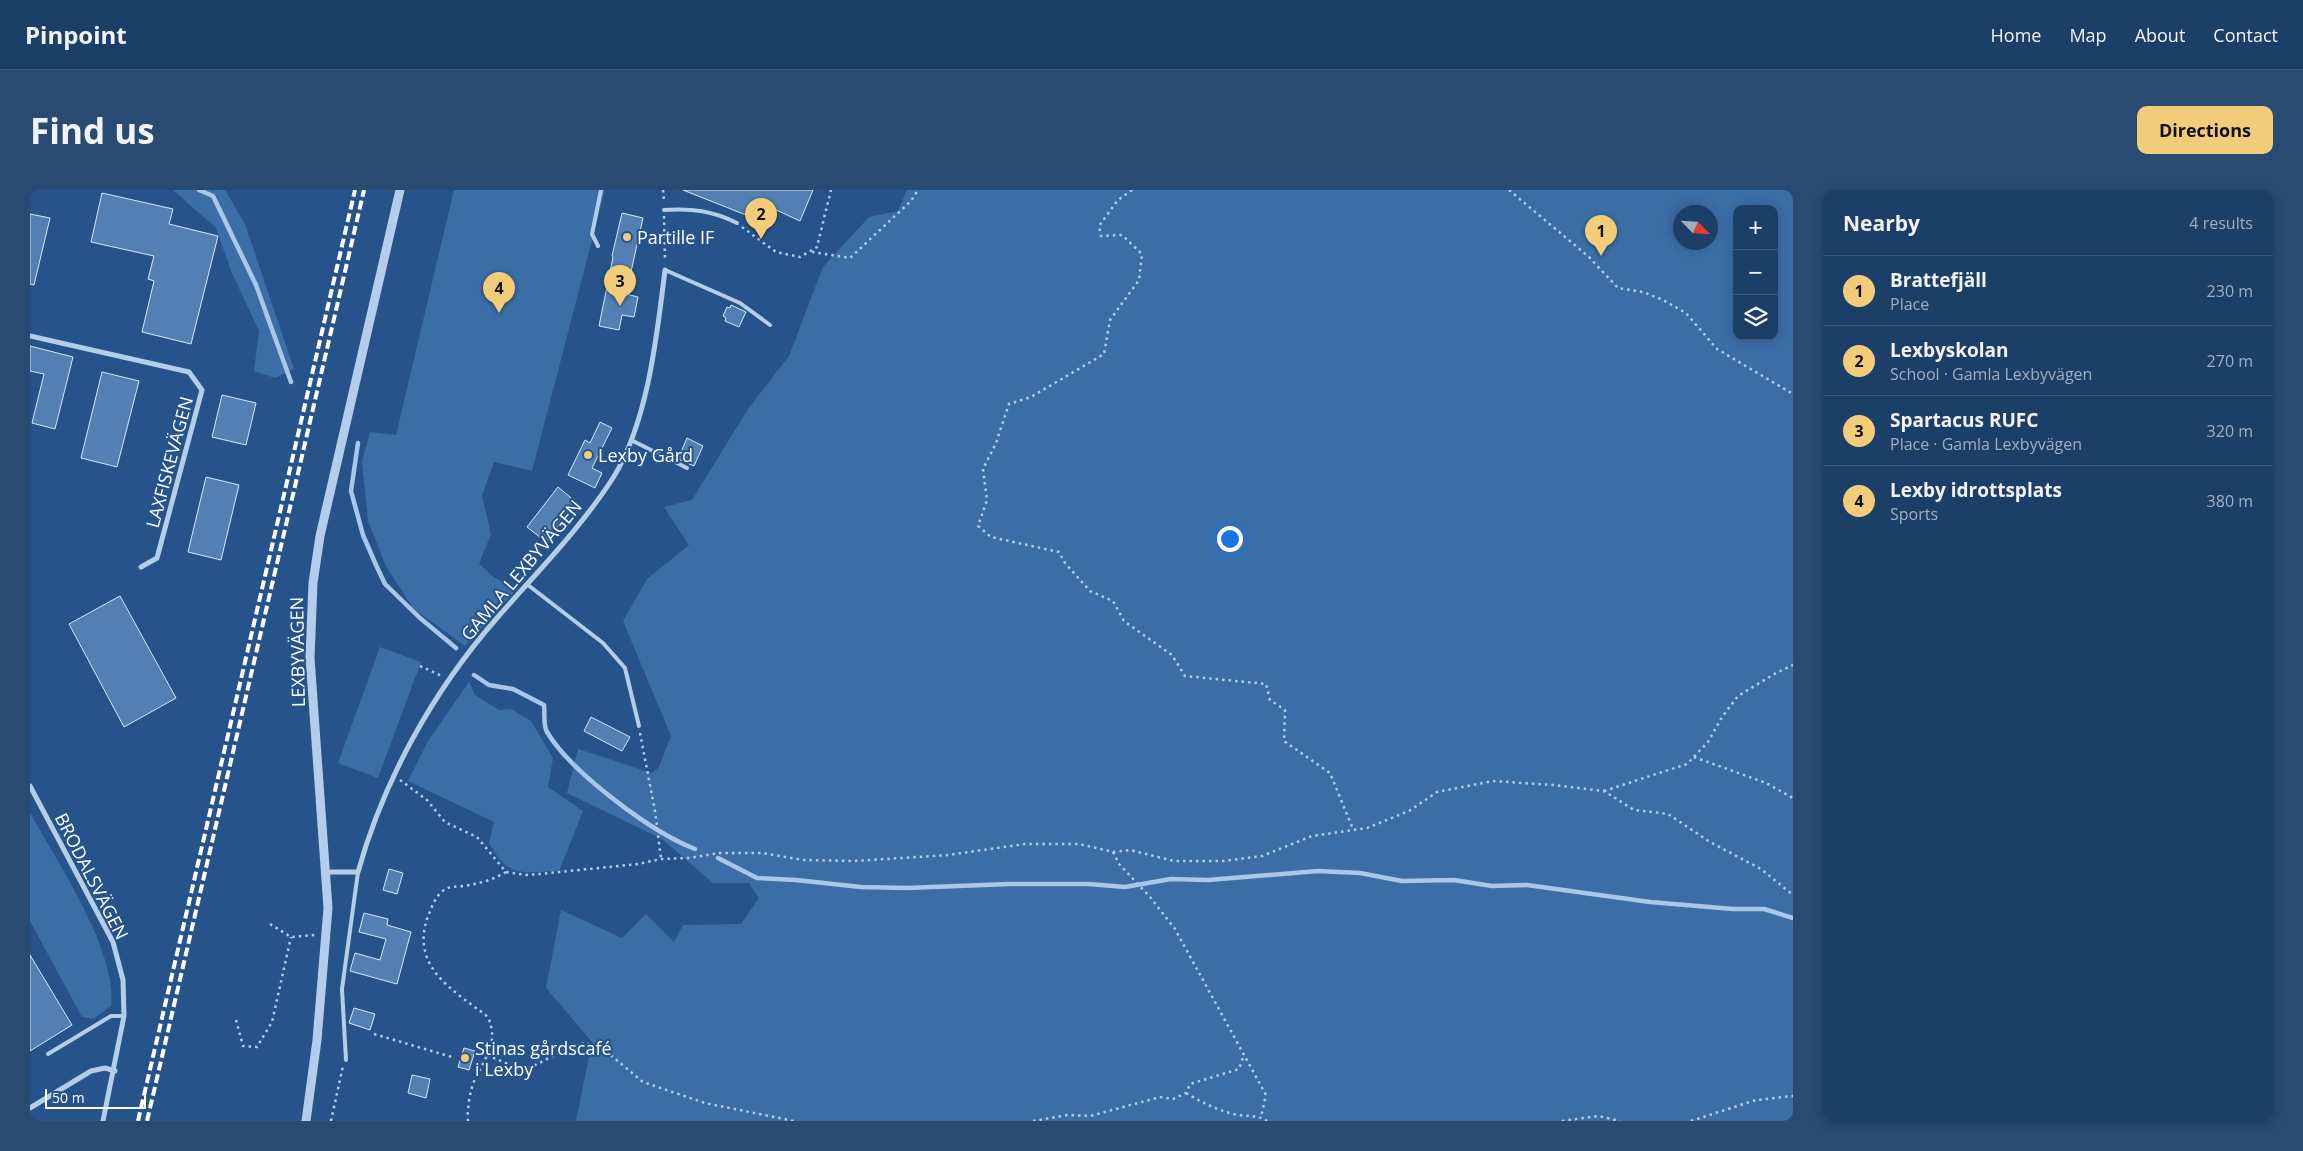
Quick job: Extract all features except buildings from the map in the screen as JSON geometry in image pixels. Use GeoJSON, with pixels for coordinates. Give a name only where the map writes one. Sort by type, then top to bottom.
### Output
{"type":"FeatureCollection","features":[{"type":"Feature","properties":{"kind":"street","name":"LEXBYVÄGEN"},"geometry":{"type":"LineString","coordinates":[[306,1121],[317,1040],[327,934],[327,872],[310,658],[313,583],[320,536],[400,190]]}},
{"type":"Feature","properties":{"kind":"street","name":"GAMLA LEXBYVÄGEN"},"geometry":{"type":"LineString","coordinates":[[358,872],[372,827],[392,777],[450,679],[496,619],[561,546],[613,478],[631,440],[644,394],[657,335],[665,270]]}},
{"type":"Feature","properties":{"kind":"street","name":"LAXFISKEVÄGEN"},"geometry":{"type":"LineString","coordinates":[[30,336],[189,372],[202,390],[157,558],[141,567]]}},
{"type":"Feature","properties":{"kind":"street","name":"BRODALSVÄGEN"},"geometry":{"type":"LineString","coordinates":[[30,786],[113,942],[123,980],[124,1016],[115,1071],[103,1121]]}},
{"type":"Feature","properties":{"kind":"street"},"geometry":{"type":"LineString","coordinates":[[327,872],[358,872]]}},
{"type":"Feature","properties":{"kind":"street"},"geometry":{"type":"LineString","coordinates":[[30,1108],[91,1072],[104,1068],[115,1071]]}},
{"type":"Feature","properties":{"kind":"lane"},"geometry":{"type":"LineString","coordinates":[[598,246],[592,234],[601,190]]}},
{"type":"Feature","properties":{"kind":"lane"},"geometry":{"type":"LineString","coordinates":[[664,210],[696,209],[718,213],[737,223]]}},
{"type":"Feature","properties":{"kind":"lane"},"geometry":{"type":"LineString","coordinates":[[665,270],[740,303],[770,325]]}},
{"type":"Feature","properties":{"kind":"lane"},"geometry":{"type":"LineString","coordinates":[[631,440],[687,468]]}},
{"type":"Feature","properties":{"kind":"lane"},"geometry":{"type":"LineString","coordinates":[[528,585],[603,643],[626,668],[640,726]]}},
{"type":"Feature","properties":{"kind":"lane"},"geometry":{"type":"LineString","coordinates":[[346,1060],[342,989],[358,872]]}},
{"type":"Feature","properties":{"kind":"lane"},"geometry":{"type":"LineString","coordinates":[[48,1054],[111,1016],[124,1016]]}},
{"type":"Feature","properties":{"kind":"path"},"geometry":{"type":"LineString","coordinates":[[663,190],[665,270]]}},
{"type":"Feature","properties":{"kind":"path"},"geometry":{"type":"LineString","coordinates":[[737,223],[776,252],[800,257],[817,247],[831,190]]}},
{"type":"Feature","properties":{"kind":"path"},"geometry":{"type":"LineString","coordinates":[[810,251],[850,258],[911,201],[918,190]]}},
{"type":"Feature","properties":{"kind":"path"},"geometry":{"type":"LineString","coordinates":[[1132,190],[1118,200],[1099,226],[1100,236],[1122,235],[1142,254],[1139,280],[1110,320],[1104,354],[1031,397],[1009,404],[996,443],[983,469],[987,500],[978,526],[991,537],[1059,552],[1065,563],[1090,591],[1114,601],[1124,621],[1172,655],[1186,676],[1266,684],[1270,700],[1285,710],[1284,741],[1330,773],[1354,830]]}},
{"type":"Feature","properties":{"kind":"path"},"geometry":{"type":"LineString","coordinates":[[1509,190],[1589,257],[1618,288],[1643,292],[1663,300],[1686,313],[1717,349],[1793,394]]}},
{"type":"Feature","properties":{"kind":"path"},"geometry":{"type":"LineString","coordinates":[[468,1121],[474,1081],[492,1046],[493,1035],[488,1017],[438,978],[427,955],[423,931],[431,908],[443,890],[450,887],[480,883],[506,872],[526,875],[540,874],[720,853],[762,853],[803,860],[855,860],[948,854],[1025,844],[1079,844],[1114,852],[1130,850],[1174,861],[1223,861],[1262,856],[1312,836],[1367,828],[1409,811],[1437,792],[1493,781],[1604,791],[1687,764],[1708,742],[1722,717],[1738,696],[1793,665]]}},
{"type":"Feature","properties":{"kind":"path"},"geometry":{"type":"LineString","coordinates":[[420,666],[450,679]]}},
{"type":"Feature","properties":{"kind":"path"},"geometry":{"type":"LineString","coordinates":[[640,726],[642,748],[656,817],[660,859]]}},
{"type":"Feature","properties":{"kind":"path"},"geometry":{"type":"LineString","coordinates":[[1694,757],[1766,783],[1793,798]]}},
{"type":"Feature","properties":{"kind":"path"},"geometry":{"type":"LineString","coordinates":[[392,777],[404,781],[422,796],[445,822],[477,837],[506,872]]}},
{"type":"Feature","properties":{"kind":"path"},"geometry":{"type":"LineString","coordinates":[[1604,791],[1634,810],[1668,814],[1710,842],[1760,869],[1793,895]]}},
{"type":"Feature","properties":{"kind":"path"},"geometry":{"type":"LineString","coordinates":[[1114,852],[1119,864],[1150,897],[1175,929],[1266,1095],[1261,1117]]}},
{"type":"Feature","properties":{"kind":"path"},"geometry":{"type":"LineString","coordinates":[[270,924],[291,936],[327,934]]}},
{"type":"Feature","properties":{"kind":"path"},"geometry":{"type":"LineString","coordinates":[[236,1020],[242,1046],[258,1048],[272,1022],[291,936]]}},
{"type":"Feature","properties":{"kind":"path"},"geometry":{"type":"LineString","coordinates":[[374,1034],[452,1057]]}},
{"type":"Feature","properties":{"kind":"path"},"geometry":{"type":"LineString","coordinates":[[487,1055],[524,1071],[568,1048],[586,1043],[607,1052],[643,1082],[705,1103],[794,1121]]}},
{"type":"Feature","properties":{"kind":"path"},"geometry":{"type":"LineString","coordinates":[[1033,1121],[1068,1115],[1090,1116],[1160,1097],[1173,1099],[1186,1093],[1190,1084],[1239,1069],[1244,1055]]}},
{"type":"Feature","properties":{"kind":"path"},"geometry":{"type":"LineString","coordinates":[[331,1121],[342,1069],[346,1060]]}},
{"type":"Feature","properties":{"kind":"path"},"geometry":{"type":"LineString","coordinates":[[1186,1093],[1210,1107],[1236,1114],[1261,1117],[1267,1121]]}},
{"type":"Feature","properties":{"kind":"path"},"geometry":{"type":"LineString","coordinates":[[1691,1121],[1756,1100],[1793,1096]]}},
{"type":"Feature","properties":{"kind":"path"},"geometry":{"type":"LineString","coordinates":[[1562,1121],[1598,1116],[1620,1121]]}},
{"type":"Feature","properties":{"kind":"shaded area"},"geometry":{"type":"Polygon","coordinates":[[[173,190],[225,190],[245,224],[294,369],[275,378],[254,371],[259,331],[231,271],[216,228],[173,190]]]}},
{"type":"Feature","properties":{"kind":"shaded area"},"geometry":{"type":"Polygon","coordinates":[[[454,190],[605,190],[532,471],[494,462],[482,496],[491,534],[479,564],[495,578],[517,589],[465,646],[413,608],[386,566],[368,521],[362,461],[370,432],[396,435],[454,190]]]}},
{"type":"Feature","properties":{"kind":"shaded area"},"geometry":{"type":"Polygon","coordinates":[[[907,190],[1793,190],[1793,1121],[576,1121],[592,1042],[546,988],[561,910],[622,938],[646,914],[674,942],[683,925],[741,924],[759,898],[749,883],[713,883],[662,839],[567,793],[578,749],[652,773],[659,767],[671,736],[623,621],[647,579],[689,545],[664,507],[692,500],[748,409],[789,356],[823,267],[869,217],[898,211],[907,190]]]}},
{"type":"Feature","properties":{"kind":"shaded area"},"geometry":{"type":"Polygon","coordinates":[[[380,647],[421,662],[378,778],[338,763],[380,647]]]}},
{"type":"Feature","properties":{"kind":"shaded area"},"geometry":{"type":"Polygon","coordinates":[[[469,682],[475,695],[499,710],[511,709],[531,721],[553,758],[548,787],[583,811],[559,871],[525,872],[510,868],[496,855],[489,843],[494,822],[408,781],[428,741],[469,682]]]}},
{"type":"Feature","properties":{"kind":"shaded area"},"geometry":{"type":"Polygon","coordinates":[[[30,813],[83,907],[96,934],[105,960],[111,984],[111,1006],[93,1019],[82,1017],[30,921],[30,813]]]}},
{"type":"Feature","properties":{"kind":"waterway"},"geometry":{"type":"LineString","coordinates":[[199,190],[213,196],[256,285],[291,382]]}},
{"type":"Feature","properties":{"kind":"waterway"},"geometry":{"type":"LineString","coordinates":[[358,443],[351,491],[363,535],[385,584],[420,618],[456,648]]}},
{"type":"Feature","properties":{"kind":"waterway"},"geometry":{"type":"LineString","coordinates":[[474,675],[489,685],[513,689],[544,705],[547,732],[558,748],[574,765],[635,815],[677,841],[695,849]]}},
{"type":"Feature","properties":{"kind":"waterway"},"geometry":{"type":"LineString","coordinates":[[718,858],[757,878],[861,887],[907,888],[1009,884],[1089,884],[1125,887],[1171,879],[1208,880],[1318,871],[1360,873],[1402,881],[1454,880],[1492,886],[1527,885],[1650,902],[1733,909],[1764,909],[1793,918]]}},
{"type":"Feature","properties":{"kind":"railway"},"geometry":{"type":"LineString","coordinates":[[138,1121],[355,190]]}},
{"type":"Feature","properties":{"kind":"railway"},"geometry":{"type":"LineString","coordinates":[[147,1121],[364,190]]}},
{"type":"Feature","properties":{"kind":"place","name":"Partille IF"},"geometry":{"type":"Point","coordinates":[627,237]}},
{"type":"Feature","properties":{"kind":"place","name":"Lexbyskolan"},"geometry":{"type":"Point","coordinates":[761,239]}},
{"type":"Feature","properties":{"kind":"place","name":"Brattefjäll"},"geometry":{"type":"Point","coordinates":[1601,256]}},
{"type":"Feature","properties":{"kind":"place","name":"Spartacus RUFC"},"geometry":{"type":"Point","coordinates":[620,306]}},
{"type":"Feature","properties":{"kind":"place","name":"Lexby idrottsplats"},"geometry":{"type":"Point","coordinates":[499,313]}},
{"type":"Feature","properties":{"kind":"place","name":"Lexby Gård"},"geometry":{"type":"Point","coordinates":[588,455]}},
{"type":"Feature","properties":{"kind":"place","name":"Stinas gårdscafé i Lexby"},"geometry":{"type":"Point","coordinates":[465,1058]}}]}
